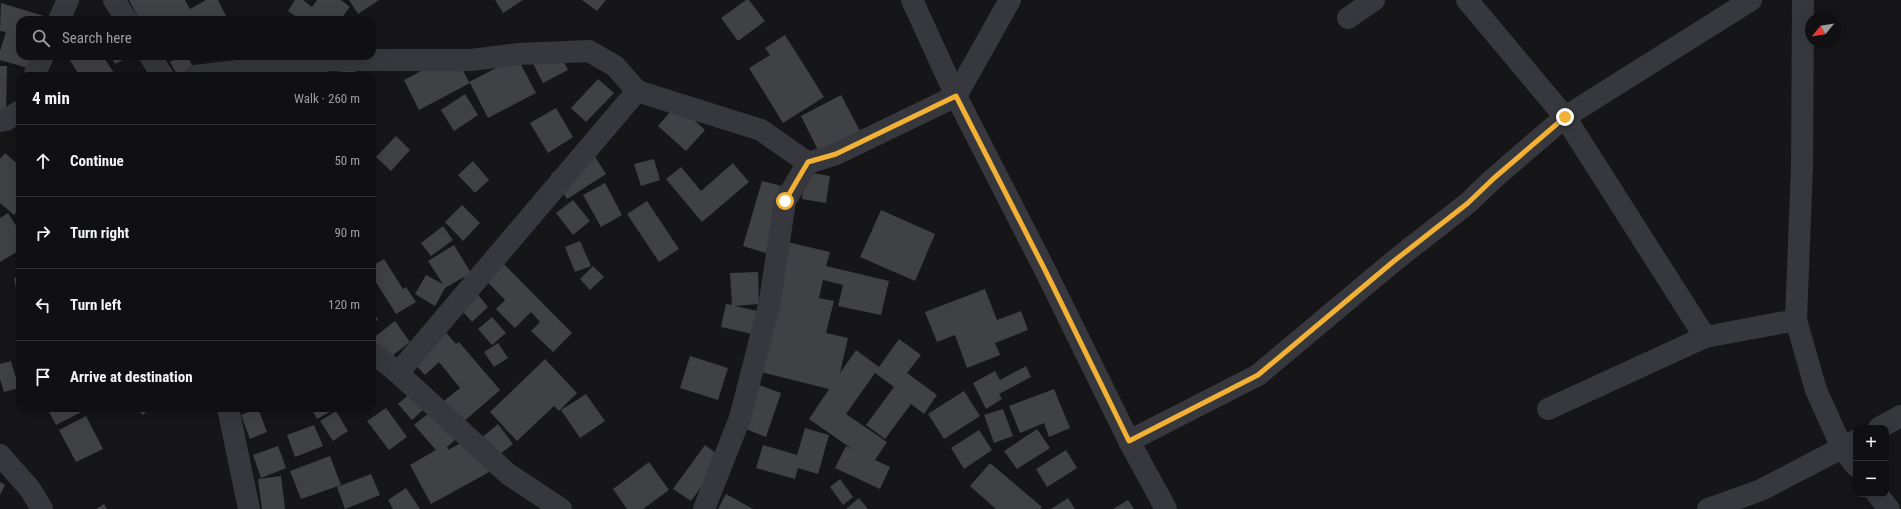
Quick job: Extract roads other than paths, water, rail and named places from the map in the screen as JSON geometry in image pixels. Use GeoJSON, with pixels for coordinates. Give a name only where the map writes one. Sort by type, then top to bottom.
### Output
{"type":"FeatureCollection","features":[{"type":"Feature","properties":{"kind":"street"},"geometry":{"type":"LineString","coordinates":[[61,16],[68,0]]}},
{"type":"Feature","properties":{"kind":"street"},"geometry":{"type":"LineString","coordinates":[[114,0],[124,16]]}},
{"type":"Feature","properties":{"kind":"street"},"geometry":{"type":"LineString","coordinates":[[912,0],[956,96],[1047,274],[1129,441],[1166,509]]}},
{"type":"Feature","properties":{"kind":"street"},"geometry":{"type":"LineString","coordinates":[[704,509],[740,418],[770,301],[785,201],[808,162],[836,154],[956,96],[1010,0]]}},
{"type":"Feature","properties":{"kind":"street"},"geometry":{"type":"LineString","coordinates":[[1348,18],[1374,0]]}},
{"type":"Feature","properties":{"kind":"street"},"geometry":{"type":"LineString","coordinates":[[1467,0],[1565,117],[1705,337]]}},
{"type":"Feature","properties":{"kind":"street"},"geometry":{"type":"LineString","coordinates":[[1129,441],[1258,375],[1394,261],[1468,203],[1493,179],[1565,117],[1751,0]]}},
{"type":"Feature","properties":{"kind":"street"},"geometry":{"type":"LineString","coordinates":[[1802,0],[1802,167],[1796,320],[1816,390],[1849,444],[1854,461]]}},
{"type":"Feature","properties":{"kind":"street"},"geometry":{"type":"LineString","coordinates":[[228,72],[331,60],[471,60],[519,54],[589,51],[615,66],[637,91],[760,130],[808,162]]}},
{"type":"Feature","properties":{"kind":"street"},"geometry":{"type":"LineString","coordinates":[[36,72],[41,60]]}},
{"type":"Feature","properties":{"kind":"street"},"geometry":{"type":"LineString","coordinates":[[153,60],[160,72]]}},
{"type":"Feature","properties":{"kind":"street"},"geometry":{"type":"LineString","coordinates":[[398,373],[637,91]]}},
{"type":"Feature","properties":{"kind":"street"},"geometry":{"type":"LineString","coordinates":[[0,122],[16,114]]}},
{"type":"Feature","properties":{"kind":"street"},"geometry":{"type":"LineString","coordinates":[[1548,409],[1705,337],[1796,320]]}},
{"type":"Feature","properties":{"kind":"street"},"geometry":{"type":"LineString","coordinates":[[376,355],[398,373],[508,474],[561,509]]}},
{"type":"Feature","properties":{"kind":"street"},"geometry":{"type":"LineString","coordinates":[[229,412],[249,509]]}},
{"type":"Feature","properties":{"kind":"street"},"geometry":{"type":"LineString","coordinates":[[1884,425],[1901,416]]}},
{"type":"Feature","properties":{"kind":"street"},"geometry":{"type":"LineString","coordinates":[[1708,509],[1761,499],[1849,444]]}},
{"type":"Feature","properties":{"kind":"street"},"geometry":{"type":"LineString","coordinates":[[0,455],[30,489],[42,509]]}},
{"type":"Feature","properties":{"kind":"street"},"geometry":{"type":"LineString","coordinates":[[1879,497],[1889,509]]}}]}
